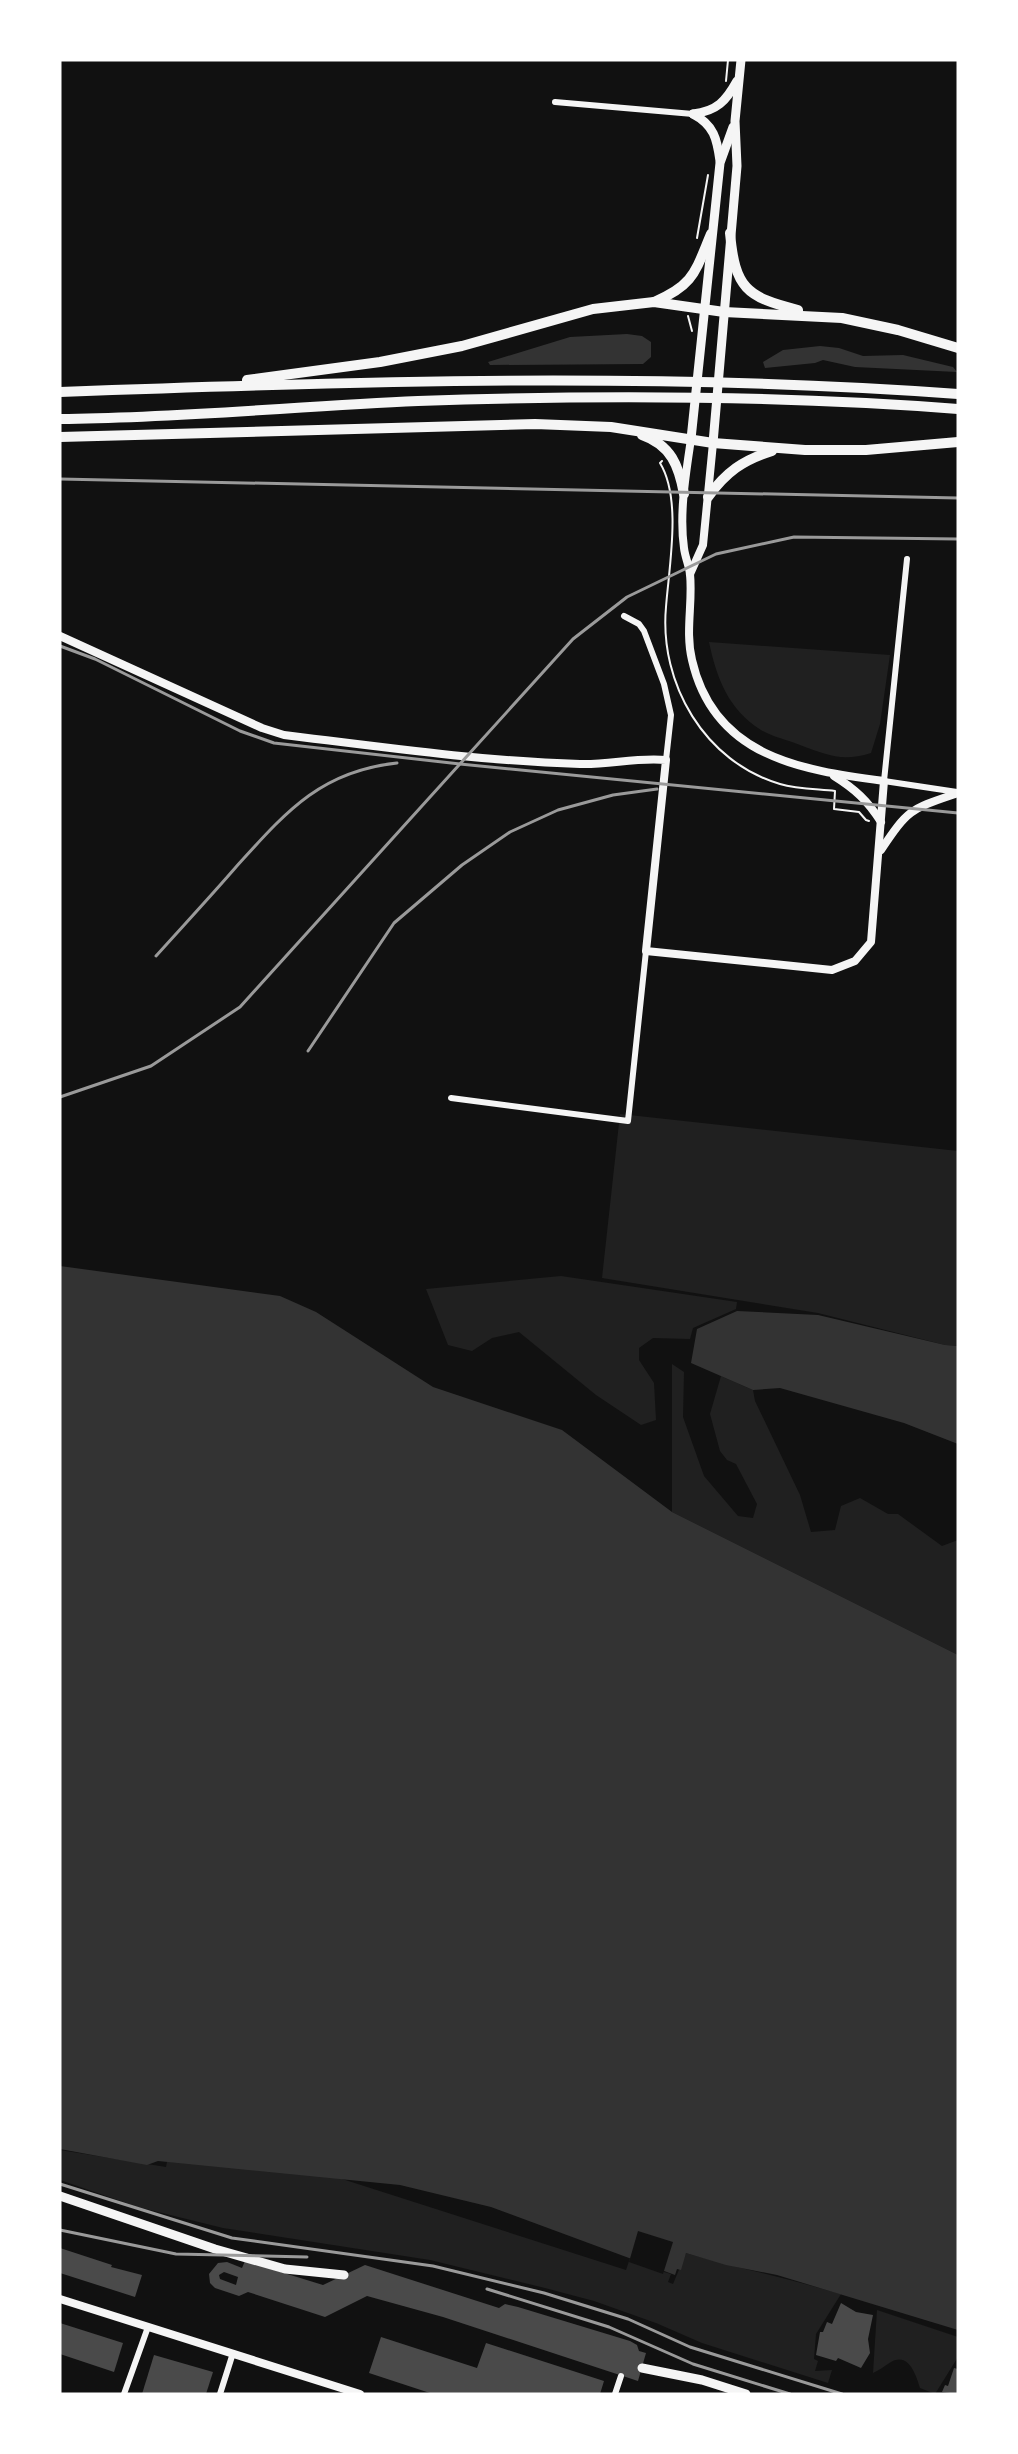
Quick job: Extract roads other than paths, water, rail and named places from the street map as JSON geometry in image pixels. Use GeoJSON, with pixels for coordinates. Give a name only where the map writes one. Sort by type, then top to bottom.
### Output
{"type":"FeatureCollection","features":[{"type":"Feature","properties":{"kind":"highway"},"geometry":{"type":"LineString","coordinates":[[730,232],[735,268],[750,291],[773,305],[817,315],[870,323],[958,348]]}},
{"type":"Feature","properties":{"kind":"highway"},"geometry":{"type":"LineString","coordinates":[[654,302],[679,291],[690,280],[711,234]]}},
{"type":"Feature","properties":{"kind":"highway"},"geometry":{"type":"LineString","coordinates":[[206,387],[307,370],[380,362],[462,346],[593,309],[654,302],[724,312],[817,315]]}},
{"type":"Feature","properties":{"kind":"highway"},"geometry":{"type":"LineString","coordinates":[[60,392],[206,387],[619,382],[771,384],[958,394]]}},
{"type":"Feature","properties":{"kind":"highway"},"geometry":{"type":"LineString","coordinates":[[60,419],[236,413],[417,401],[610,396],[795,400],[958,409]]}},
{"type":"Feature","properties":{"kind":"highway"},"geometry":{"type":"LineString","coordinates":[[60,437],[477,424],[611,427],[713,447],[836,452],[958,442]]}},
{"type":"Feature","properties":{"kind":"highway"},"geometry":{"type":"LineString","coordinates":[[611,427],[650,438],[664,447],[679,467],[684,494]]}},
{"type":"Feature","properties":{"kind":"highway"},"geometry":{"type":"LineString","coordinates":[[708,497],[729,471],[756,456],[778,449]]}},
{"type":"Feature","properties":{"kind":"main road"},"geometry":{"type":"LineString","coordinates":[[713,447],[736,166],[735,121],[741,60]]}},
{"type":"Feature","properties":{"kind":"main road"},"geometry":{"type":"LineString","coordinates":[[693,114],[714,110],[727,99],[740,76]]}},
{"type":"Feature","properties":{"kind":"main road"},"geometry":{"type":"LineString","coordinates":[[693,114],[712,129],[717,140],[720,163]]}},
{"type":"Feature","properties":{"kind":"main road"},"geometry":{"type":"LineString","coordinates":[[690,444],[720,163],[735,121]]}},
{"type":"Feature","properties":{"kind":"main road"},"geometry":{"type":"LineString","coordinates":[[60,2196],[215,2249],[285,2269],[344,2275]]}},
{"type":"Feature","properties":{"kind":"main road"},"geometry":{"type":"LineString","coordinates":[[642,2368],[702,2380],[746,2394]]}},
{"type":"Feature","properties":{"kind":"street"},"geometry":{"type":"LineString","coordinates":[[555,102],[693,114]]}},
{"type":"Feature","properties":{"kind":"street"},"geometry":{"type":"LineString","coordinates":[[690,444],[684,494],[684,546],[690,574],[688,612],[692,660],[700,686],[713,710],[731,731],[752,748],[777,760],[830,774],[958,793]]}},
{"type":"Feature","properties":{"kind":"street"},"geometry":{"type":"LineString","coordinates":[[690,574],[703,545],[713,447]]}},
{"type":"Feature","properties":{"kind":"street"},"geometry":{"type":"LineString","coordinates":[[646,951],[832,970],[855,961],[871,942],[884,781],[908,559]]}},
{"type":"Feature","properties":{"kind":"street"},"geometry":{"type":"LineString","coordinates":[[451,1098],[628,1121],[671,715],[666,692],[644,631],[639,624],[624,616]]}},
{"type":"Feature","properties":{"kind":"street"},"geometry":{"type":"LineString","coordinates":[[60,636],[262,728],[284,735],[582,765],[644,758],[666,760]]}},
{"type":"Feature","properties":{"kind":"street"},"geometry":{"type":"LineString","coordinates":[[830,774],[856,789],[881,822]]}},
{"type":"Feature","properties":{"kind":"street"},"geometry":{"type":"LineString","coordinates":[[879,852],[901,820],[914,808],[958,793]]}},
{"type":"Feature","properties":{"kind":"street"},"geometry":{"type":"LineString","coordinates":[[60,2299],[360,2394]]}},
{"type":"Feature","properties":{"kind":"street"},"geometry":{"type":"LineString","coordinates":[[124,2394],[148,2327]]}},
{"type":"Feature","properties":{"kind":"street"},"geometry":{"type":"LineString","coordinates":[[220,2394],[233,2354]]}},
{"type":"Feature","properties":{"kind":"street"},"geometry":{"type":"LineString","coordinates":[[615,2394],[621,2376]]}},
{"type":"Feature","properties":{"kind":"railway"},"geometry":{"type":"LineString","coordinates":[[60,479],[958,498]]}},
{"type":"Feature","properties":{"kind":"railway"},"geometry":{"type":"LineString","coordinates":[[60,1097],[151,1066],[240,1007],[573,639],[627,597],[716,554],[794,537],[958,539]]}},
{"type":"Feature","properties":{"kind":"railway"},"geometry":{"type":"LineString","coordinates":[[60,646],[95,659],[240,731],[274,743],[460,764],[958,813]]}},
{"type":"Feature","properties":{"kind":"railway"},"geometry":{"type":"LineString","coordinates":[[156,956],[288,812],[325,785],[346,775],[397,763]]}},
{"type":"Feature","properties":{"kind":"railway"},"geometry":{"type":"LineString","coordinates":[[308,1051],[394,923],[462,865],[510,832],[558,810],[613,795],[657,789]]}},
{"type":"Feature","properties":{"kind":"railway"},"geometry":{"type":"LineString","coordinates":[[60,2184],[232,2238],[433,2266],[544,2293],[628,2319],[690,2347],[842,2394]]}},
{"type":"Feature","properties":{"kind":"railway"},"geometry":{"type":"LineString","coordinates":[[60,2230],[176,2254],[307,2257]]}},
{"type":"Feature","properties":{"kind":"railway"},"geometry":{"type":"LineString","coordinates":[[487,2289],[609,2327],[693,2364],[790,2394]]}}]}
